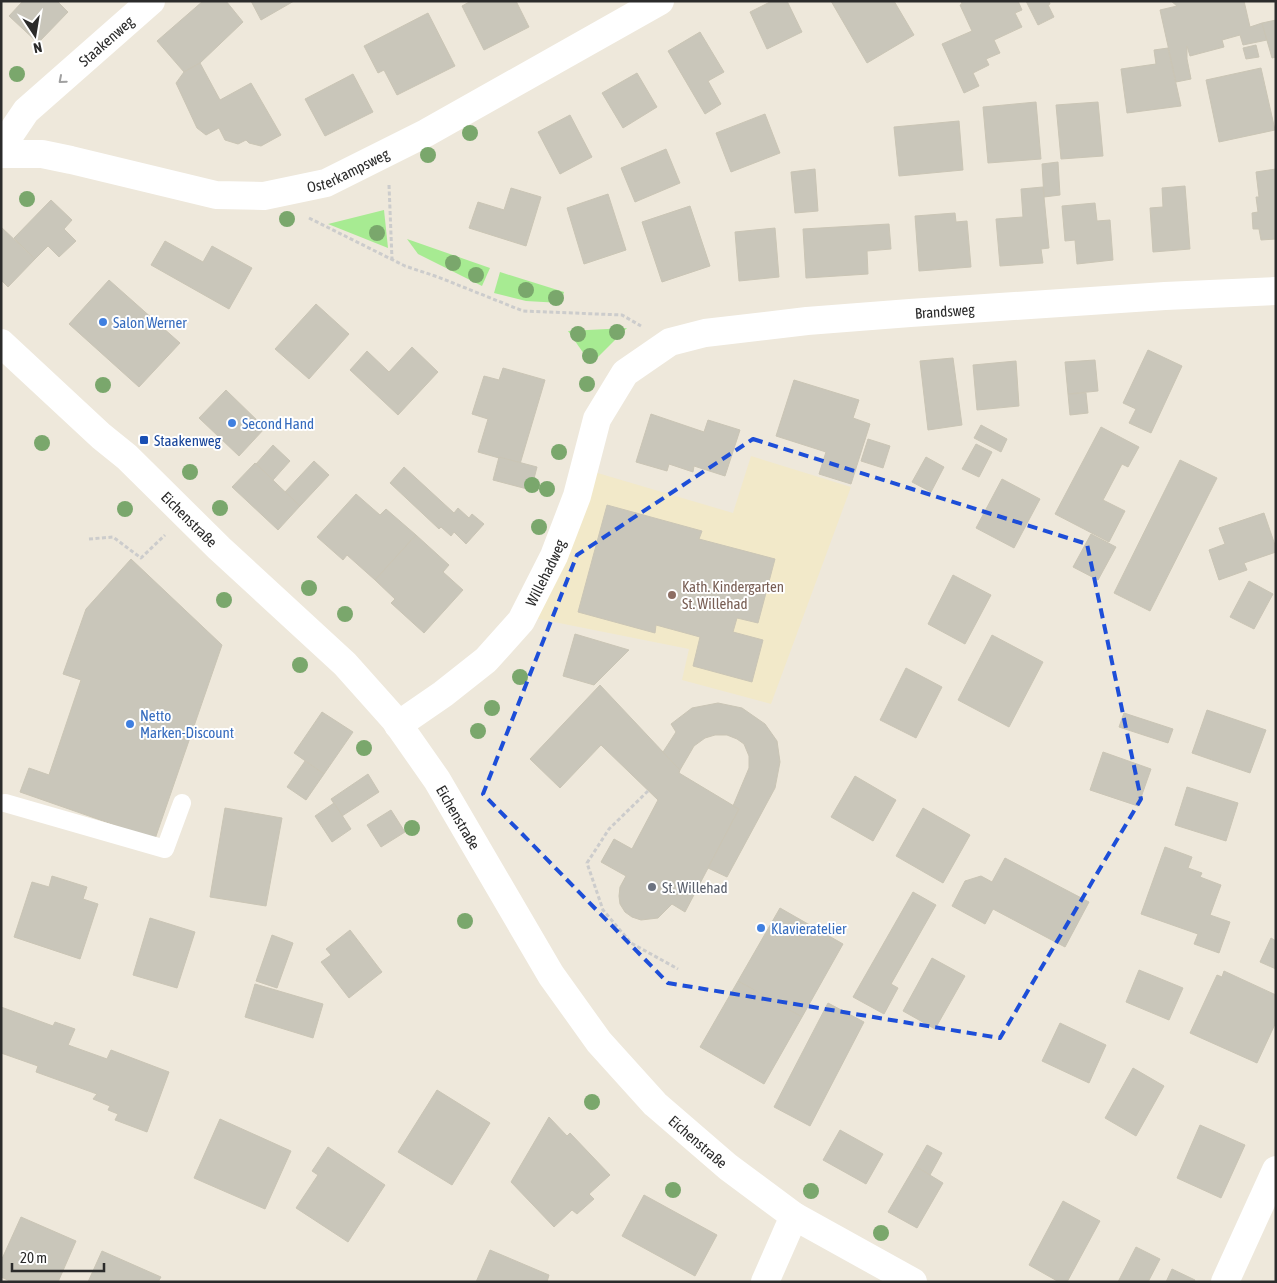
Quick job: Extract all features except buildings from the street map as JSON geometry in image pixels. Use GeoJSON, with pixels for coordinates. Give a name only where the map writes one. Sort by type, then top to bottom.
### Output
{"type":"FeatureCollection","features":[{"type":"Feature","properties":{"kind":"street","name":"Staakenweg"},"geometry":{"type":"LineString","coordinates":[[1,148],[26,111],[151,1]]}},
{"type":"Feature","properties":{"kind":"street","name":"Osterkampsweg"},"geometry":{"type":"LineString","coordinates":[[1,154],[42,154],[216,195],[264,196],[326,183],[426,133],[660,1]]}},
{"type":"Feature","properties":{"kind":"street","name":"Brandsweg"},"geometry":{"type":"LineString","coordinates":[[625,373],[670,342],[705,332],[854,318],[1165,296],[1276,291]]}},
{"type":"Feature","properties":{"kind":"street","name":"Eichenstraße"},"geometry":{"type":"LineString","coordinates":[[1,343],[101,436],[127,457],[186,516],[345,664],[398,724],[437,780],[551,974],[598,1042],[655,1104],[728,1167],[794,1216],[913,1282]]}},
{"type":"Feature","properties":{"kind":"street","name":"Willehadweg"},"geometry":{"type":"LineString","coordinates":[[398,724],[443,694],[486,660],[521,621],[554,556],[576,496],[597,418],[625,373]]}},
{"type":"Feature","properties":{"kind":"street"},"geometry":{"type":"LineString","coordinates":[[1225,1282],[1276,1170]]}},
{"type":"Feature","properties":{"kind":"street"},"geometry":{"type":"LineString","coordinates":[[765,1282],[794,1216]]}},
{"type":"Feature","properties":{"kind":"lane"},"geometry":{"type":"LineString","coordinates":[[5,803],[165,849],[182,803]]}},
{"type":"Feature","properties":{"kind":"path"},"geometry":{"type":"LineString","coordinates":[[388,153],[392,260]]}},
{"type":"Feature","properties":{"kind":"path"},"geometry":{"type":"LineString","coordinates":[[307,217],[392,260],[522,311],[622,315],[670,342]]}},
{"type":"Feature","properties":{"kind":"path"},"geometry":{"type":"LineString","coordinates":[[89,539],[112,537],[141,558],[186,516]]}},
{"type":"Feature","properties":{"kind":"path"},"geometry":{"type":"LineString","coordinates":[[648,790],[609,830],[587,863],[603,910],[631,943],[678,969]]}},
{"type":"Feature","properties":{"kind":"highlighted area"},"geometry":{"type":"Polygon","coordinates":[[[753,439],[1087,544],[1141,799],[1000,1038],[668,983],[483,794],[577,555],[753,439]]]}},
{"type":"Feature","properties":{"kind":"shaded area","name":"Kath. Kindergarten St. Willehad"},"geometry":{"type":"Polygon","coordinates":[[[751,456],[851,487],[771,704],[682,680],[689,649],[524,616],[584,469],[733,513],[751,456]]]}},
{"type":"Feature","properties":{"kind":"green space"},"geometry":{"type":"Polygon","coordinates":[[[384,210],[388,248],[328,224],[384,210]]]}},
{"type":"Feature","properties":{"kind":"green space"},"geometry":{"type":"Polygon","coordinates":[[[407,239],[490,268],[482,286],[418,254],[407,239]]]}},
{"type":"Feature","properties":{"kind":"green space"},"geometry":{"type":"Polygon","coordinates":[[[500,272],[564,292],[561,303],[526,301],[494,293],[500,272]]]}},
{"type":"Feature","properties":{"kind":"green space"},"geometry":{"type":"Polygon","coordinates":[[[627,328],[591,364],[568,331],[627,328]]]}},
{"type":"Feature","properties":{"kind":"place","name":"Salon Werner"},"geometry":{"type":"Point","coordinates":[103,322]}},
{"type":"Feature","properties":{"kind":"place","name":"Second Hand"},"geometry":{"type":"Point","coordinates":[232,423]}},
{"type":"Feature","properties":{"kind":"place","name":"Staakenweg"},"geometry":{"type":"Point","coordinates":[144,440]}},
{"type":"Feature","properties":{"kind":"place","name":"Kath. Kindergarten St. Willehad"},"geometry":{"type":"Point","coordinates":[672,595]}},
{"type":"Feature","properties":{"kind":"place","name":"Netto Marken-Discount"},"geometry":{"type":"Point","coordinates":[130,724]}},
{"type":"Feature","properties":{"kind":"place","name":"St. Willehad"},"geometry":{"type":"Point","coordinates":[652,887]}},
{"type":"Feature","properties":{"kind":"place","name":"Klavieratelier"},"geometry":{"type":"Point","coordinates":[761,928]}}]}
